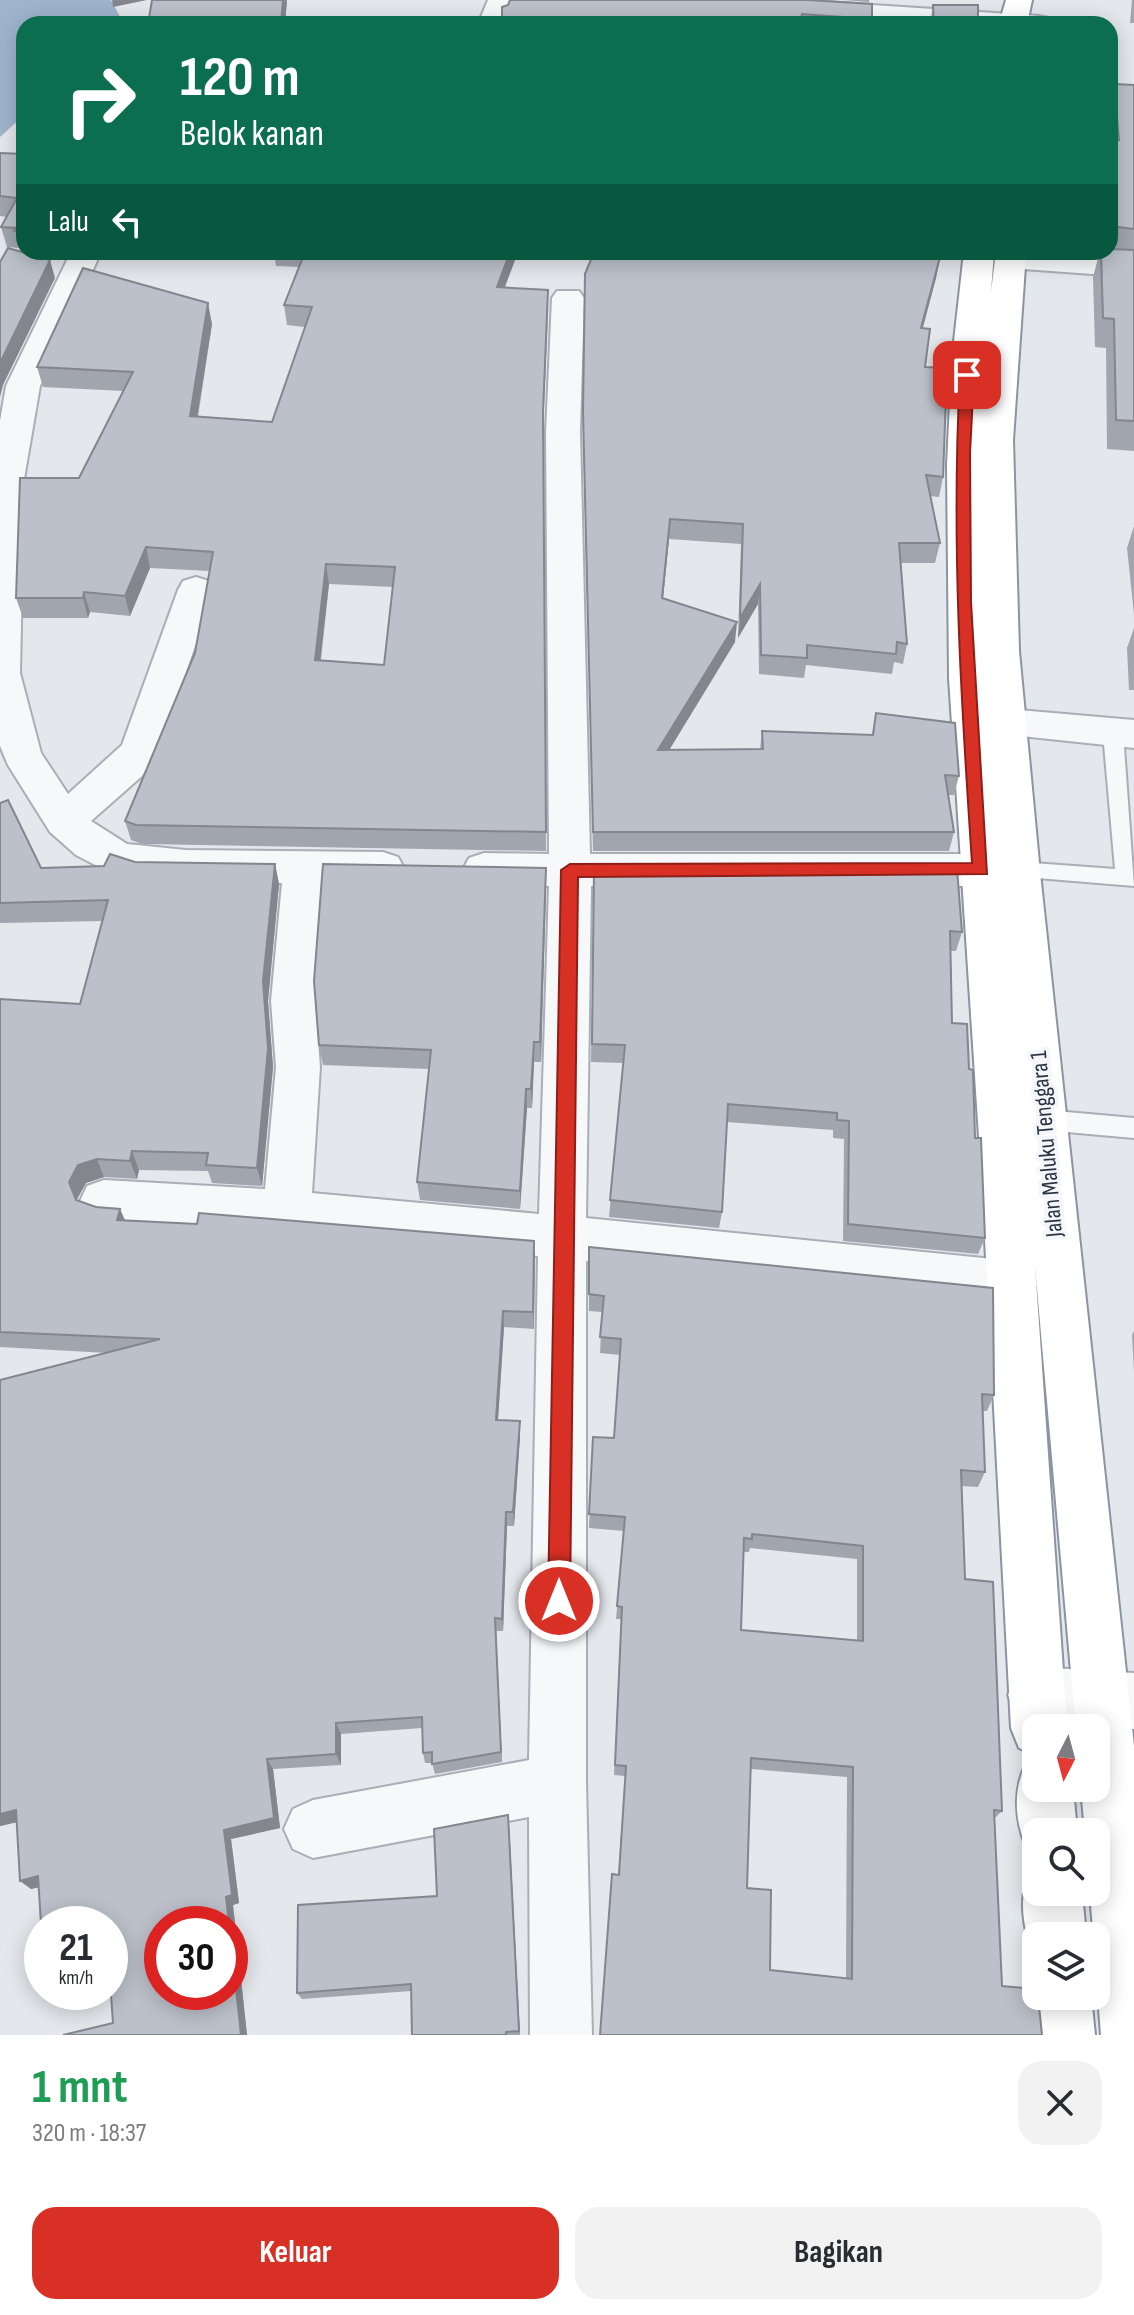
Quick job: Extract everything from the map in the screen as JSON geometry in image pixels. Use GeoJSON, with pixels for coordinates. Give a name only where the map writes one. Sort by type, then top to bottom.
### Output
{"type":"FeatureCollection","features":[{"type":"Feature","properties":{"kind":"highway"},"geometry":{"type":"LineString","coordinates":[[1028,16],[1044,0]]}},
{"type":"Feature","properties":{"kind":"highway","name":"Jalan Maluku Tenggara 1"},"geometry":{"type":"LineString","coordinates":[[997,260],[970,323],[962,522],[963,602],[1000,870],[1044,1120],[1119,1700],[1132,2035]]}},
{"type":"Feature","properties":{"kind":"highway","name":"Jalan Maluku Tenggara 1"},"geometry":{"type":"LineString","coordinates":[[1000,260],[995,501],[1006,723],[1000,870],[1013,1283],[1038,1711]]}},
{"type":"Feature","properties":{"kind":"highway"},"geometry":{"type":"LineString","coordinates":[[1062,2010],[1064,2035]]}},
{"type":"Feature","properties":{"kind":"street"},"geometry":{"type":"LineString","coordinates":[[784,7],[965,16]]}},
{"type":"Feature","properties":{"kind":"street"},"geometry":{"type":"LineString","coordinates":[[82,260],[23,386],[16,410],[7,479],[3,547],[1,673],[22,755],[64,821],[106,853],[141,863],[304,867],[1000,870]]}},
{"type":"Feature","properties":{"kind":"street"},"geometry":{"type":"LineString","coordinates":[[1057,260],[1134,268]]}},
{"type":"Feature","properties":{"kind":"street"},"geometry":{"type":"LineString","coordinates":[[561,2035],[557,1783],[562,1237],[570,870],[563,432],[568,298]]}},
{"type":"Feature","properties":{"kind":"street"},"geometry":{"type":"LineString","coordinates":[[64,821],[128,766],[140,749],[196,590]]}},
{"type":"Feature","properties":{"kind":"street"},"geometry":{"type":"LineString","coordinates":[[1006,723],[1123,734]]}},
{"type":"Feature","properties":{"kind":"street"},"geometry":{"type":"LineString","coordinates":[[287,1211],[298,1067],[293,1001],[304,867]]}},
{"type":"Feature","properties":{"kind":"street"},"geometry":{"type":"LineString","coordinates":[[104,1201],[287,1211],[1013,1283]]}},
{"type":"Feature","properties":{"kind":"street"},"geometry":{"type":"LineString","coordinates":[[1038,1711],[1119,1700]]}},
{"type":"Feature","properties":{"kind":"street"},"geometry":{"type":"LineString","coordinates":[[313,1829],[557,1783]]}},
{"type":"Feature","properties":{"kind":"lane"},"geometry":{"type":"LineString","coordinates":[[1000,870],[1130,878],[1123,734]]}},
{"type":"Feature","properties":{"kind":"lane"},"geometry":{"type":"LineString","coordinates":[[1044,1120],[1134,1128]]}},
{"type":"Feature","properties":{"kind":"water"},"geometry":{"type":"Polygon","coordinates":[[[0,0],[111,0],[120,16],[16,16],[16,122],[0,137],[0,0]]]}},
{"type":"Feature","properties":{"kind":"building"},"geometry":{"type":"Polygon","coordinates":[[[152,0],[283,0],[282,16],[149,16],[152,0]]]}},
{"type":"Feature","properties":{"kind":"building"},"geometry":{"type":"Polygon","coordinates":[[[510,0],[808,0],[872,4],[872,16],[502,16],[502,7],[508,5],[510,0]]]}},
{"type":"Feature","properties":{"kind":"building"},"geometry":{"type":"Polygon","coordinates":[[[933,5],[978,5],[978,16],[934,16],[933,5]]]}},
{"type":"Feature","properties":{"kind":"building"},"geometry":{"type":"Polygon","coordinates":[[[1118,84],[1134,85],[1134,229],[1118,227],[1118,84]]]}},
{"type":"Feature","properties":{"kind":"building"},"geometry":{"type":"Polygon","coordinates":[[[0,153],[16,154],[16,198],[0,196],[0,153]]]}},
{"type":"Feature","properties":{"kind":"building"},"geometry":{"type":"Polygon","coordinates":[[[16,200],[16,228],[1,227],[16,200]]]}},
{"type":"Feature","properties":{"kind":"building"},"geometry":{"type":"Polygon","coordinates":[[[8,248],[16,250],[16,260],[50,260],[0,363],[0,262],[8,248]]]}},
{"type":"Feature","properties":{"kind":"building"},"geometry":{"type":"Polygon","coordinates":[[[1118,249],[1134,250],[1134,421],[1116,420],[1114,319],[1103,318],[1101,260],[1118,260],[1118,249]]]}},
{"type":"Feature","properties":{"kind":"building"},"geometry":{"type":"Polygon","coordinates":[[[302,260],[507,260],[497,287],[548,290],[543,412],[546,832],[136,825],[125,821],[195,653],[213,552],[146,547],[125,596],[84,592],[83,598],[16,598],[20,478],[79,478],[133,372],[37,367],[83,268],[208,303],[190,416],[272,422],[312,307],[284,305],[302,260]],[[326,564],[315,660],[384,665],[395,567],[326,564]]]}},
{"type":"Feature","properties":{"kind":"building"},"geometry":{"type":"Polygon","coordinates":[[[591,260],[939,260],[921,328],[930,329],[925,367],[947,368],[943,477],[926,475],[940,543],[899,543],[907,644],[897,642],[896,654],[807,645],[807,658],[761,655],[760,584],[740,618],[743,524],[670,519],[662,598],[737,622],[658,750],[763,749],[762,731],[873,735],[876,713],[955,723],[959,776],[945,775],[954,832],[593,832],[583,412],[585,274],[591,260]]]}},
{"type":"Feature","properties":{"kind":"building"},"geometry":{"type":"Polygon","coordinates":[[[8,800],[41,868],[104,866],[110,854],[135,862],[275,864],[263,981],[268,1048],[257,1168],[206,1165],[208,1153],[132,1151],[130,1161],[97,1159],[78,1165],[69,1182],[76,1200],[96,1207],[120,1209],[117,1220],[197,1224],[199,1213],[534,1241],[533,1312],[503,1311],[496,1420],[520,1421],[513,1512],[506,1512],[502,1619],[495,1618],[501,1752],[432,1764],[432,1752],[423,1753],[422,1717],[336,1723],[336,1754],[267,1759],[274,1818],[224,1830],[232,1895],[226,1897],[227,1906],[144,1906],[144,2010],[238,2010],[241,2035],[63,2035],[113,2023],[112,2010],[128,2010],[128,1906],[40,1906],[38,1876],[20,1881],[16,1810],[0,1814],[0,1380],[160,1339],[0,1332],[0,999],[80,1004],[108,900],[0,903],[0,803],[8,800]]]}},
{"type":"Feature","properties":{"kind":"building"},"geometry":{"type":"Polygon","coordinates":[[[323,864],[546,868],[540,1042],[534,1042],[531,1089],[526,1089],[520,1191],[417,1182],[431,1050],[319,1045],[314,981],[323,864]]]}},
{"type":"Feature","properties":{"kind":"building"},"geometry":{"type":"Polygon","coordinates":[[[594,869],[957,869],[962,932],[950,931],[952,1023],[967,1024],[969,1069],[973,1070],[975,1138],[981,1138],[985,1238],[848,1224],[849,1121],[837,1120],[837,1113],[728,1104],[722,1212],[610,1200],[625,1045],[592,1044],[594,869]]]}},
{"type":"Feature","properties":{"kind":"building"},"geometry":{"type":"Polygon","coordinates":[[[589,1247],[993,1288],[994,1395],[982,1394],[985,1472],[961,1470],[965,1579],[993,1582],[1002,1811],[994,1810],[1002,1986],[1022,1988],[1022,2010],[1039,2010],[1042,2035],[600,2035],[612,1874],[619,1875],[626,1766],[615,1765],[622,1607],[617,1606],[625,1517],[589,1514],[593,1437],[614,1438],[621,1339],[600,1337],[604,1296],[589,1294],[589,1247]],[[752,1534],[752,1539],[744,1538],[741,1630],[863,1641],[863,1546],[752,1534]],[[751,1758],[747,1888],[771,1890],[770,1970],[852,1979],[853,1767],[751,1758]]]}},
{"type":"Feature","properties":{"kind":"building"},"geometry":{"type":"Polygon","coordinates":[[[508,1815],[519,2031],[506,2032],[506,2035],[412,2035],[411,1984],[297,1993],[298,1905],[437,1896],[434,1829],[508,1815]]]}},
{"type":"Feature","properties":{"kind":"route"},"geometry":{"type":"LineString","coordinates":[[559,1601],[562,1237],[570,870],[811,867],[981,870],[963,602],[963,453],[967,375]]}}]}
